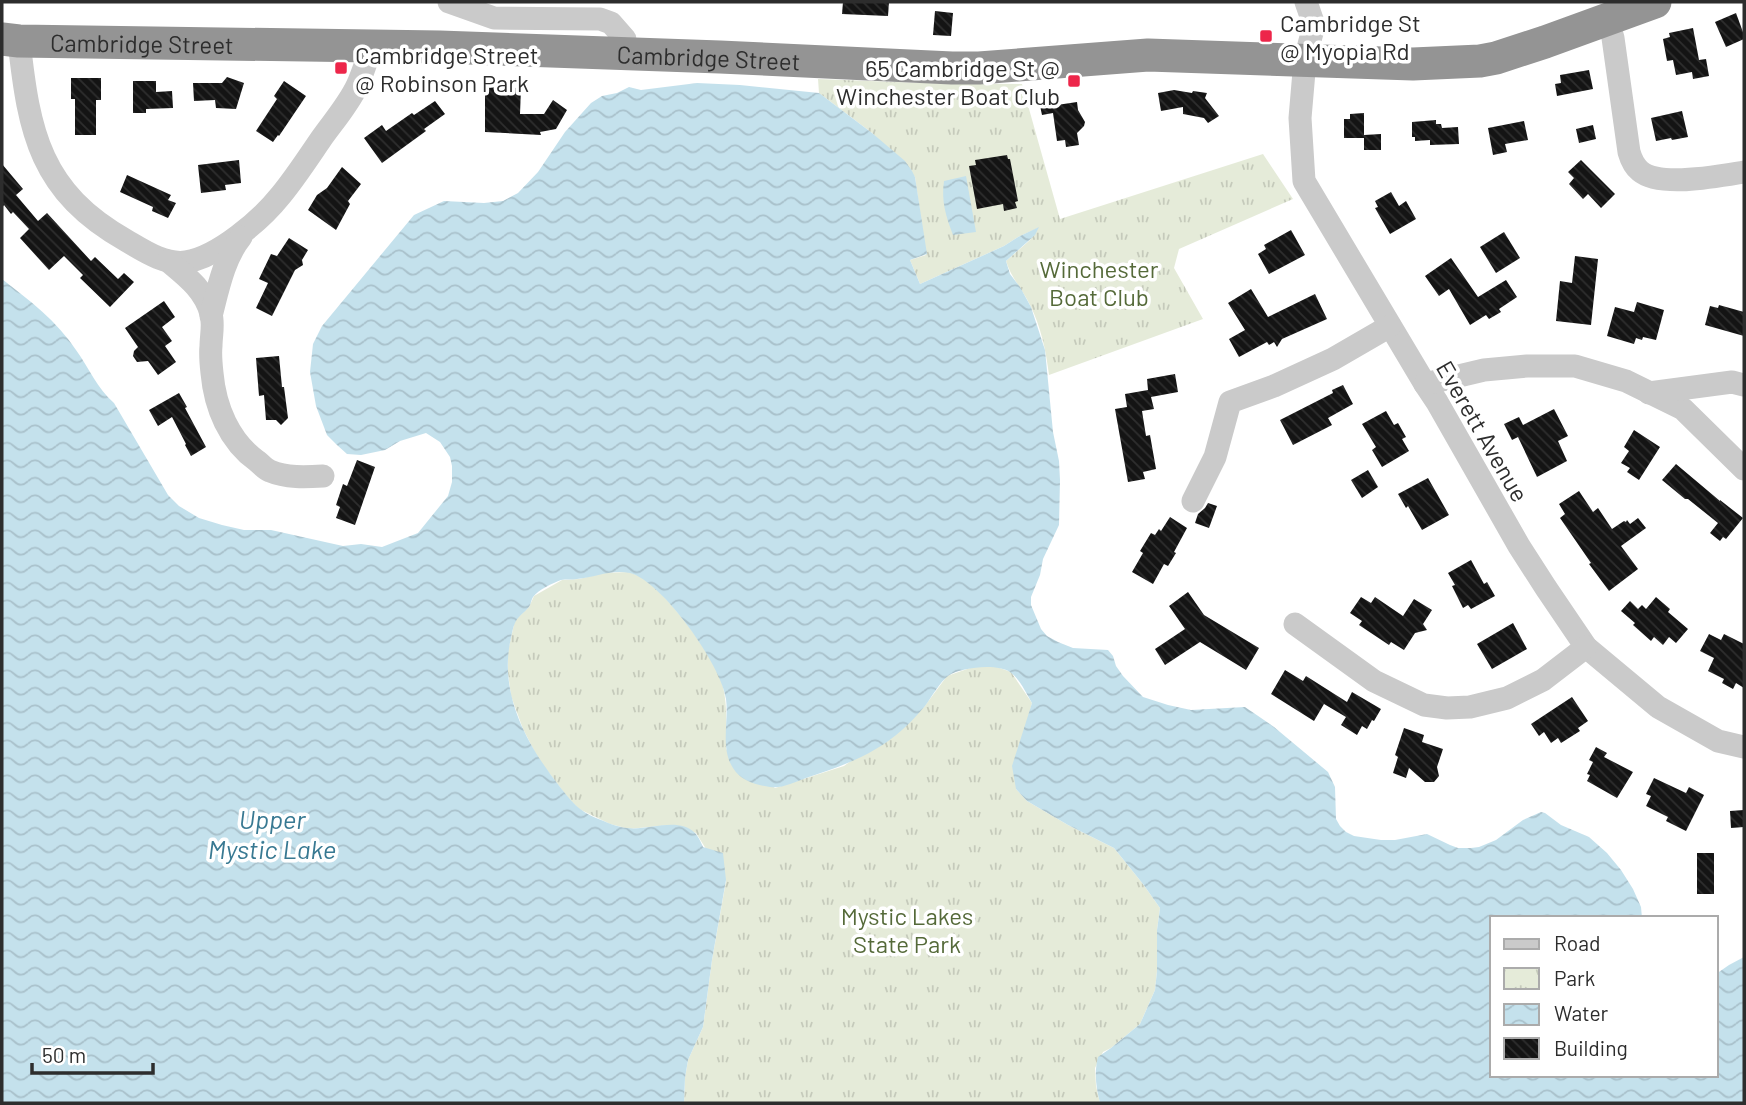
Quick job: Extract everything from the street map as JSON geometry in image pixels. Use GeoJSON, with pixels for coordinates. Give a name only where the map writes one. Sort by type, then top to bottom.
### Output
{"type":"FeatureCollection","features":[{"type":"Feature","properties":{"kind":"highway","name":"Cambridge Street"},"geometry":{"type":"LineString","coordinates":[[10,40],[625,53],[952,68],[1148,55],[1413,64],[1496,58],[1617,12],[1655,2]]}},
{"type":"Feature","properties":{"kind":"street"},"geometry":{"type":"LineString","coordinates":[[449,2],[494,18],[600,19],[611,23],[625,39],[625,53]]}},
{"type":"Feature","properties":{"kind":"street","name":"Everett Avenue"},"geometry":{"type":"LineString","coordinates":[[1306,2],[1314,26],[1305,60],[1300,118],[1304,181],[1437,402],[1519,546],[1587,647],[1658,707],[1718,741],[1744,747]]}},
{"type":"Feature","properties":{"kind":"street"},"geometry":{"type":"LineString","coordinates":[[1617,12],[1613,38],[1631,160],[1640,171],[1654,179],[1669,180],[1744,172]]}},
{"type":"Feature","properties":{"kind":"street"},"geometry":{"type":"LineString","coordinates":[[10,40],[41,153],[59,184],[80,208],[107,230],[168,261],[192,281],[205,300],[211,316]]}},
{"type":"Feature","properties":{"kind":"street"},"geometry":{"type":"LineString","coordinates":[[323,476],[298,477],[270,471],[247,454],[228,430],[212,376],[211,316],[233,246],[280,197],[343,108],[356,88],[372,46]]}},
{"type":"Feature","properties":{"kind":"street"},"geometry":{"type":"LineString","coordinates":[[168,261],[186,262],[204,256],[247,229]]}},
{"type":"Feature","properties":{"kind":"street"},"geometry":{"type":"LineString","coordinates":[[1193,501],[1215,457],[1230,402],[1274,386],[1333,359],[1390,326]]}},
{"type":"Feature","properties":{"kind":"street"},"geometry":{"type":"LineString","coordinates":[[1425,384],[1484,370],[1527,366],[1575,366],[1626,381],[1682,408],[1744,469]]}},
{"type":"Feature","properties":{"kind":"street"},"geometry":{"type":"LineString","coordinates":[[1650,393],[1732,382],[1744,384]]}},
{"type":"Feature","properties":{"kind":"street"},"geometry":{"type":"LineString","coordinates":[[1295,624],[1374,681],[1424,705],[1447,708],[1470,707],[1507,698],[1543,680],[1587,647]]}},
{"type":"Feature","properties":{"kind":"green space","name":"Winchester Boat Club"},"geometry":{"type":"Polygon","coordinates":[[[818,79],[1022,84],[1060,219],[1263,154],[1293,199],[1179,249],[1174,268],[1203,319],[1049,375],[1037,322],[1006,261],[1030,240],[1038,228],[920,284],[910,260],[926,255],[915,177],[872,133],[819,93],[818,79]]]}},
{"type":"Feature","properties":{"kind":"green space","name":"Mystic Lakes State Park"},"geometry":{"type":"Polygon","coordinates":[[[628,572],[653,586],[677,611],[700,642],[718,671],[724,691],[726,749],[775,788],[844,766],[924,707],[947,676],[973,667],[997,667],[1011,672],[1032,703],[1024,733],[1016,789],[1027,801],[1114,848],[1160,908],[1155,990],[1140,1024],[1103,1052],[1095,1068],[1100,1103],[684,1103],[688,1060],[703,1027],[726,881],[696,833],[669,825],[629,829],[610,824],[579,809],[539,760],[523,729],[511,696],[508,673],[508,651],[515,620],[529,607],[534,596],[562,580],[628,572]]]}},
{"type":"Feature","properties":{"kind":"water","name":"Upper Mystic Lake"},"geometry":{"type":"Polygon","coordinates":[[[697,83],[819,93],[872,133],[905,161],[912,171],[927,254],[910,260],[920,284],[1039,227],[1035,235],[1006,261],[1010,274],[1031,307],[1045,350],[1053,432],[1059,461],[1059,525],[1043,559],[1031,597],[1031,605],[1041,629],[1047,636],[1073,648],[1108,650],[1123,676],[1143,697],[1191,710],[1245,707],[1274,727],[1328,772],[1335,787],[1336,819],[1346,832],[1354,836],[1395,840],[1427,834],[1458,848],[1479,847],[1496,840],[1523,820],[1541,812],[1561,825],[1589,837],[1621,870],[1633,889],[1642,916],[1490,916],[1490,1077],[1718,1077],[1718,973],[1744,957],[1744,1103],[1100,1103],[1096,1080],[1098,1057],[1140,1024],[1155,990],[1160,908],[1114,848],[1027,801],[1016,789],[1012,766],[1032,703],[1017,678],[1004,669],[997,668],[961,670],[942,682],[925,706],[892,739],[869,753],[788,785],[759,785],[740,776],[729,760],[726,743],[726,699],[722,684],[702,647],[658,591],[630,573],[616,572],[561,580],[535,594],[529,607],[514,626],[508,658],[509,679],[518,717],[527,736],[548,771],[580,809],[596,818],[623,827],[680,825],[695,833],[703,847],[723,853],[726,880],[703,1027],[688,1060],[684,1103],[2,1103],[2,279],[42,312],[68,339],[114,403],[168,495],[179,506],[199,518],[244,530],[271,530],[343,546],[361,544],[382,547],[418,533],[448,496],[452,482],[450,457],[440,442],[426,433],[400,441],[385,450],[361,455],[347,454],[327,435],[316,406],[310,372],[313,344],[322,326],[414,215],[444,201],[503,201],[518,193],[538,172],[565,132],[591,103],[602,96],[629,87],[641,90],[697,83]]]}},
{"type":"Feature","properties":{"kind":"water"},"geometry":{"type":"Polygon","coordinates":[[[966,176],[976,232],[953,235],[945,209],[944,181],[966,176]]]}},
{"type":"Feature","properties":{"kind":"building"},"geometry":{"type":"Polygon","coordinates":[[[843,2],[889,2],[888,16],[842,14],[843,2]]]}},
{"type":"Feature","properties":{"kind":"building"},"geometry":{"type":"Polygon","coordinates":[[[935,11],[953,13],[951,36],[933,35],[935,11]]]}},
{"type":"Feature","properties":{"kind":"building"},"geometry":{"type":"Polygon","coordinates":[[[1736,13],[1744,39],[1726,47],[1715,22],[1736,13]]]}},
{"type":"Feature","properties":{"kind":"building"},"geometry":{"type":"Polygon","coordinates":[[[1693,28],[1699,60],[1706,59],[1709,76],[1693,79],[1692,72],[1676,75],[1673,60],[1667,61],[1663,39],[1670,37],[1669,33],[1693,28]]]}},
{"type":"Feature","properties":{"kind":"building"},"geometry":{"type":"Polygon","coordinates":[[[1589,70],[1593,89],[1557,96],[1555,84],[1561,83],[1560,75],[1589,70]]]}},
{"type":"Feature","properties":{"kind":"building"},"geometry":{"type":"Polygon","coordinates":[[[227,77],[244,83],[236,109],[216,108],[215,100],[194,101],[193,83],[222,83],[227,77]]]}},
{"type":"Feature","properties":{"kind":"building"},"geometry":{"type":"Polygon","coordinates":[[[71,78],[101,78],[101,100],[96,100],[96,135],[75,135],[75,99],[71,99],[71,78]]]}},
{"type":"Feature","properties":{"kind":"building"},"geometry":{"type":"Polygon","coordinates":[[[133,81],[156,81],[156,92],[172,91],[173,108],[146,109],[146,113],[133,113],[133,81]]]}},
{"type":"Feature","properties":{"kind":"building"},"geometry":{"type":"Polygon","coordinates":[[[284,81],[306,96],[273,142],[256,131],[277,99],[274,96],[284,81]]]}},
{"type":"Feature","properties":{"kind":"building"},"geometry":{"type":"Polygon","coordinates":[[[485,87],[521,88],[520,114],[544,114],[553,100],[567,110],[556,129],[540,132],[541,135],[485,132],[485,87]]]}},
{"type":"Feature","properties":{"kind":"building"},"geometry":{"type":"Polygon","coordinates":[[[1174,90],[1207,93],[1205,98],[1219,116],[1208,123],[1204,118],[1183,114],[1183,107],[1161,111],[1158,93],[1174,90]]]}},
{"type":"Feature","properties":{"kind":"building"},"geometry":{"type":"Polygon","coordinates":[[[1056,98],[1057,105],[1077,102],[1085,122],[1077,133],[1079,145],[1066,147],[1065,140],[1057,141],[1053,113],[1042,115],[1039,101],[1056,98]]]}},
{"type":"Feature","properties":{"kind":"building"},"geometry":{"type":"Polygon","coordinates":[[[435,101],[445,114],[382,163],[364,138],[382,125],[386,131],[435,101]]]}},
{"type":"Feature","properties":{"kind":"building"},"geometry":{"type":"Polygon","coordinates":[[[1682,111],[1688,137],[1656,141],[1651,118],[1682,111]]]}},
{"type":"Feature","properties":{"kind":"building"},"geometry":{"type":"Polygon","coordinates":[[[1364,113],[1364,135],[1381,134],[1381,150],[1364,150],[1364,138],[1344,138],[1344,119],[1350,119],[1350,114],[1364,113]]]}},
{"type":"Feature","properties":{"kind":"building"},"geometry":{"type":"Polygon","coordinates":[[[1436,120],[1436,124],[1441,124],[1442,128],[1458,127],[1459,144],[1430,145],[1430,140],[1415,141],[1415,137],[1412,137],[1412,122],[1436,120]]]}},
{"type":"Feature","properties":{"kind":"building"},"geometry":{"type":"Polygon","coordinates":[[[1524,121],[1528,140],[1505,144],[1507,152],[1493,155],[1488,128],[1524,121]]]}},
{"type":"Feature","properties":{"kind":"building"},"geometry":{"type":"Polygon","coordinates":[[[1593,125],[1596,139],[1579,143],[1576,129],[1593,125]]]}},
{"type":"Feature","properties":{"kind":"building"},"geometry":{"type":"Polygon","coordinates":[[[1007,155],[1018,201],[1015,202],[1017,208],[1004,211],[1003,204],[977,209],[969,166],[976,165],[975,160],[1007,155]]]}},
{"type":"Feature","properties":{"kind":"building"},"geometry":{"type":"Polygon","coordinates":[[[239,160],[241,183],[225,185],[226,190],[201,193],[198,165],[239,160]]]}},
{"type":"Feature","properties":{"kind":"building"},"geometry":{"type":"Polygon","coordinates":[[[1581,160],[1615,194],[1601,208],[1588,194],[1583,199],[1569,184],[1574,178],[1568,172],[1581,160]]]}},
{"type":"Feature","properties":{"kind":"building"},"geometry":{"type":"Polygon","coordinates":[[[2,164],[23,189],[16,195],[38,221],[47,213],[91,261],[95,257],[118,279],[124,273],[134,282],[110,307],[80,278],[83,275],[64,256],[49,270],[20,238],[29,229],[4,205],[2,208],[2,164]]]}},
{"type":"Feature","properties":{"kind":"building"},"geometry":{"type":"Polygon","coordinates":[[[342,167],[361,184],[348,201],[350,204],[336,230],[308,210],[317,195],[327,188],[342,167]]]}},
{"type":"Feature","properties":{"kind":"building"},"geometry":{"type":"Polygon","coordinates":[[[127,175],[171,195],[168,200],[176,203],[168,218],[152,211],[153,207],[120,192],[127,175]]]}},
{"type":"Feature","properties":{"kind":"building"},"geometry":{"type":"Polygon","coordinates":[[[1391,192],[1399,206],[1406,201],[1416,219],[1390,234],[1375,208],[1378,207],[1375,201],[1391,192]]]}},
{"type":"Feature","properties":{"kind":"building"},"geometry":{"type":"Polygon","coordinates":[[[1291,230],[1305,255],[1269,274],[1258,254],[1266,249],[1264,245],[1291,230]]]}},
{"type":"Feature","properties":{"kind":"building"},"geometry":{"type":"Polygon","coordinates":[[[1504,232],[1520,258],[1496,273],[1480,247],[1504,232]]]}},
{"type":"Feature","properties":{"kind":"building"},"geometry":{"type":"Polygon","coordinates":[[[289,238],[308,250],[302,260],[303,265],[295,270],[272,316],[256,308],[268,283],[259,279],[271,254],[277,256],[289,238]]]}},
{"type":"Feature","properties":{"kind":"building"},"geometry":{"type":"Polygon","coordinates":[[[1575,256],[1598,259],[1591,325],[1556,321],[1560,281],[1572,283],[1575,256]]]}},
{"type":"Feature","properties":{"kind":"building"},"geometry":{"type":"Polygon","coordinates":[[[1451,258],[1478,297],[1506,280],[1517,297],[1499,309],[1501,312],[1489,319],[1486,315],[1470,325],[1449,289],[1439,296],[1425,276],[1451,258]]]}},
{"type":"Feature","properties":{"kind":"building"},"geometry":{"type":"Polygon","coordinates":[[[1251,289],[1268,317],[1315,294],[1327,319],[1282,339],[1277,347],[1274,342],[1269,345],[1267,342],[1239,357],[1229,339],[1245,330],[1228,303],[1251,289]]]}},
{"type":"Feature","properties":{"kind":"building"},"geometry":{"type":"Polygon","coordinates":[[[164,301],[175,317],[162,327],[172,341],[165,346],[176,362],[158,375],[148,361],[137,362],[133,356],[138,347],[125,328],[164,301]]]}},
{"type":"Feature","properties":{"kind":"building"},"geometry":{"type":"Polygon","coordinates":[[[1637,302],[1664,310],[1656,340],[1636,338],[1634,344],[1607,336],[1615,307],[1634,312],[1637,302]]]}},
{"type":"Feature","properties":{"kind":"building"},"geometry":{"type":"Polygon","coordinates":[[[1719,305],[1744,312],[1744,336],[1705,325],[1710,306],[1718,308],[1719,305]]]}},
{"type":"Feature","properties":{"kind":"building"},"geometry":{"type":"Polygon","coordinates":[[[279,356],[288,418],[281,425],[276,420],[266,420],[264,395],[259,396],[256,358],[279,356]]]}},
{"type":"Feature","properties":{"kind":"building"},"geometry":{"type":"Polygon","coordinates":[[[1175,374],[1178,392],[1151,397],[1154,409],[1142,411],[1146,436],[1150,435],[1156,469],[1143,472],[1145,479],[1128,482],[1115,409],[1127,407],[1125,394],[1148,390],[1147,379],[1175,374]]]}},
{"type":"Feature","properties":{"kind":"building"},"geometry":{"type":"Polygon","coordinates":[[[1343,385],[1353,404],[1328,418],[1332,425],[1293,445],[1280,420],[1333,393],[1332,390],[1343,385]]]}},
{"type":"Feature","properties":{"kind":"building"},"geometry":{"type":"Polygon","coordinates":[[[179,393],[206,447],[191,456],[172,417],[158,426],[149,410],[179,393]]]}},
{"type":"Feature","properties":{"kind":"building"},"geometry":{"type":"Polygon","coordinates":[[[1554,409],[1568,436],[1558,441],[1567,461],[1537,477],[1518,437],[1512,440],[1504,424],[1519,417],[1523,425],[1554,409]]]}},
{"type":"Feature","properties":{"kind":"building"},"geometry":{"type":"Polygon","coordinates":[[[1386,411],[1394,425],[1398,423],[1406,437],[1402,439],[1409,451],[1382,467],[1372,450],[1376,447],[1362,424],[1386,411]]]}},
{"type":"Feature","properties":{"kind":"building"},"geometry":{"type":"Polygon","coordinates":[[[1634,430],[1660,447],[1639,480],[1627,472],[1630,468],[1621,463],[1629,451],[1624,447],[1634,430]]]}},
{"type":"Feature","properties":{"kind":"building"},"geometry":{"type":"Polygon","coordinates":[[[357,460],[375,467],[355,525],[336,518],[340,507],[336,505],[343,484],[347,486],[357,460]]]}},
{"type":"Feature","properties":{"kind":"building"},"geometry":{"type":"Polygon","coordinates":[[[1676,464],[1743,518],[1726,539],[1723,537],[1720,541],[1710,533],[1718,523],[1662,480],[1676,464]]]}},
{"type":"Feature","properties":{"kind":"building"},"geometry":{"type":"Polygon","coordinates":[[[1368,470],[1378,487],[1362,498],[1351,480],[1368,470]]]}},
{"type":"Feature","properties":{"kind":"building"},"geometry":{"type":"Polygon","coordinates":[[[1428,478],[1449,515],[1422,530],[1398,494],[1428,478]]]}},
{"type":"Feature","properties":{"kind":"building"},"geometry":{"type":"Polygon","coordinates":[[[1579,491],[1593,512],[1598,508],[1612,529],[1624,521],[1627,520],[1630,524],[1638,518],[1646,528],[1621,546],[1638,569],[1609,591],[1560,518],[1565,514],[1559,504],[1579,491]]]}},
{"type":"Feature","properties":{"kind":"building"},"geometry":{"type":"Polygon","coordinates":[[[1208,503],[1217,506],[1209,528],[1195,523],[1198,514],[1208,503]]]}},
{"type":"Feature","properties":{"kind":"building"},"geometry":{"type":"Polygon","coordinates":[[[1170,517],[1187,528],[1174,552],[1176,553],[1168,566],[1164,564],[1153,584],[1132,572],[1151,533],[1155,535],[1159,529],[1161,531],[1170,517]]]}},
{"type":"Feature","properties":{"kind":"building"},"geometry":{"type":"Polygon","coordinates":[[[1471,560],[1484,584],[1487,582],[1495,596],[1471,609],[1468,605],[1463,608],[1448,573],[1471,560]]]}},
{"type":"Feature","properties":{"kind":"building"},"geometry":{"type":"Polygon","coordinates":[[[1188,592],[1204,615],[1259,648],[1246,670],[1200,642],[1165,665],[1155,649],[1185,629],[1169,606],[1188,592]]]}},
{"type":"Feature","properties":{"kind":"building"},"geometry":{"type":"Polygon","coordinates":[[[1361,597],[1371,603],[1375,597],[1403,616],[1414,599],[1432,610],[1423,624],[1427,630],[1415,633],[1404,650],[1391,642],[1389,645],[1359,625],[1362,621],[1350,613],[1361,597]]]}},
{"type":"Feature","properties":{"kind":"building"},"geometry":{"type":"Polygon","coordinates":[[[1656,597],[1670,609],[1668,612],[1688,629],[1676,643],[1669,637],[1663,645],[1654,637],[1651,641],[1621,611],[1630,601],[1638,609],[1642,605],[1646,609],[1656,597]]]}},
{"type":"Feature","properties":{"kind":"building"},"geometry":{"type":"Polygon","coordinates":[[[1513,623],[1527,649],[1492,669],[1477,644],[1513,623]]]}},
{"type":"Feature","properties":{"kind":"building"},"geometry":{"type":"Polygon","coordinates":[[[1709,634],[1721,640],[1724,634],[1744,644],[1744,688],[1736,683],[1733,689],[1722,683],[1724,679],[1708,671],[1714,658],[1700,651],[1709,634]]]}},
{"type":"Feature","properties":{"kind":"building"},"geometry":{"type":"Polygon","coordinates":[[[1285,670],[1303,681],[1306,676],[1347,702],[1352,692],[1381,709],[1367,729],[1362,726],[1357,735],[1341,725],[1346,717],[1324,704],[1314,721],[1271,694],[1285,670]]]}},
{"type":"Feature","properties":{"kind":"building"},"geometry":{"type":"Polygon","coordinates":[[[1572,697],[1588,721],[1578,728],[1580,731],[1561,743],[1558,738],[1551,743],[1544,732],[1539,736],[1531,724],[1572,697]]]}},
{"type":"Feature","properties":{"kind":"building"},"geometry":{"type":"Polygon","coordinates":[[[1404,728],[1424,735],[1422,742],[1443,749],[1437,767],[1439,776],[1434,782],[1425,782],[1409,768],[1406,778],[1393,773],[1398,757],[1395,755],[1404,728]]]}},
{"type":"Feature","properties":{"kind":"building"},"geometry":{"type":"Polygon","coordinates":[[[1596,747],[1607,753],[1604,757],[1633,772],[1617,798],[1587,781],[1590,775],[1587,774],[1593,762],[1589,760],[1596,747]]]}},
{"type":"Feature","properties":{"kind":"building"},"geometry":{"type":"Polygon","coordinates":[[[1654,778],[1686,793],[1689,787],[1704,795],[1686,831],[1666,821],[1668,817],[1646,806],[1651,796],[1646,794],[1654,778]]]}},
{"type":"Feature","properties":{"kind":"building"},"geometry":{"type":"Polygon","coordinates":[[[1744,810],[1744,827],[1731,828],[1730,811],[1744,810]]]}},
{"type":"Feature","properties":{"kind":"building"},"geometry":{"type":"Polygon","coordinates":[[[1697,853],[1714,853],[1714,894],[1697,894],[1697,853]]]}},
{"type":"Feature","properties":{"kind":"place","name":"Cambridge St @ Myopia Rd"},"geometry":{"type":"Point","coordinates":[1266,36]}},
{"type":"Feature","properties":{"kind":"place","name":"Cambridge Street @ Robinson Park"},"geometry":{"type":"Point","coordinates":[341,68]}},
{"type":"Feature","properties":{"kind":"place","name":"65 Cambridge St @ Winchester Boat Club"},"geometry":{"type":"Point","coordinates":[1074,81]}}]}
